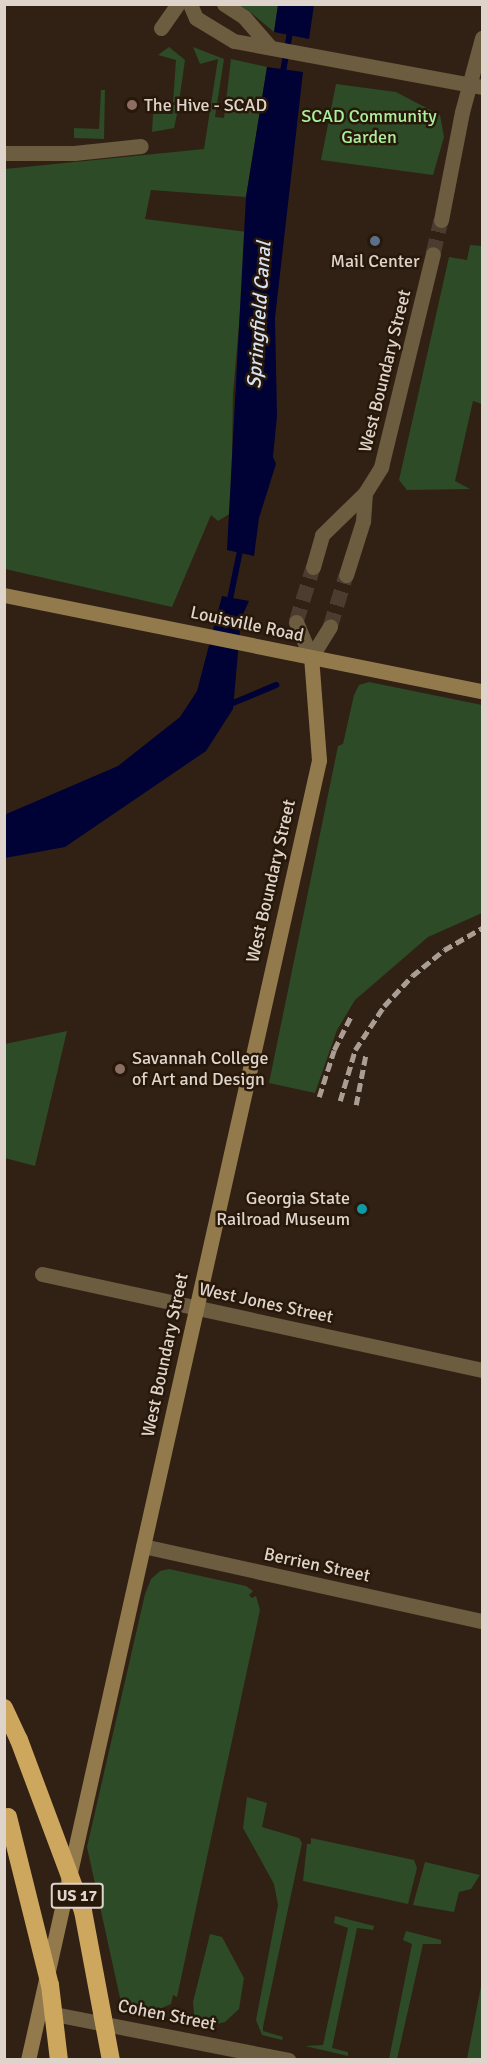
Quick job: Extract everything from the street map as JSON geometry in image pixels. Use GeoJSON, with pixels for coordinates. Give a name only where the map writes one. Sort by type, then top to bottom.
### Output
{"type":"FeatureCollection","features":[{"type":"Feature","properties":{"kind":"highway","name":"US 17"},"geometry":{"type":"LineString","coordinates":[[4,1708],[19,1740],[83,1911],[111,2060]]}},
{"type":"Feature","properties":{"kind":"highway","name":"US 17"},"geometry":{"type":"LineString","coordinates":[[6,1812],[50,1986],[59,2060]]}},
{"type":"Feature","properties":{"kind":"main road","name":"Louisville Road"},"geometry":{"type":"LineString","coordinates":[[4,595],[483,691]]}},
{"type":"Feature","properties":{"kind":"main road","name":"West Boundary Street"},"geometry":{"type":"LineString","coordinates":[[28,2060],[319,760],[311,657]]}},
{"type":"Feature","properties":{"kind":"street"},"geometry":{"type":"LineString","coordinates":[[161,28],[178,4]]}},
{"type":"Feature","properties":{"kind":"street"},"geometry":{"type":"LineString","coordinates":[[190,4],[196,18],[234,41],[476,86]]}},
{"type":"Feature","properties":{"kind":"street"},"geometry":{"type":"LineString","coordinates":[[224,4],[244,17],[270,47]]}},
{"type":"Feature","properties":{"kind":"street"},"geometry":{"type":"LineString","coordinates":[[441,220],[476,86],[483,38]]}},
{"type":"Feature","properties":{"kind":"street"},"geometry":{"type":"LineString","coordinates":[[4,153],[74,153],[141,146]]}},
{"type":"Feature","properties":{"kind":"street","name":"West Boundary Street"},"geometry":{"type":"LineString","coordinates":[[313,567],[322,535],[365,493],[381,467],[391,436],[433,255]]}},
{"type":"Feature","properties":{"kind":"street","name":"West Boundary Street"},"geometry":{"type":"LineString","coordinates":[[346,575],[363,521],[365,493]]}},
{"type":"Feature","properties":{"kind":"street","name":"West Boundary Street"},"geometry":{"type":"LineString","coordinates":[[296,622],[311,657]]}},
{"type":"Feature","properties":{"kind":"street"},"geometry":{"type":"LineString","coordinates":[[311,657],[330,627]]}},
{"type":"Feature","properties":{"kind":"street","name":"West Jones Street"},"geometry":{"type":"LineString","coordinates":[[42,1274],[483,1370]]}},
{"type":"Feature","properties":{"kind":"street","name":"Berrien Street"},"geometry":{"type":"LineString","coordinates":[[143,1546],[483,1621]]}},
{"type":"Feature","properties":{"kind":"street","name":"Cohen Street"},"geometry":{"type":"LineString","coordinates":[[39,2011],[288,2060]]}},
{"type":"Feature","properties":{"kind":"green space"},"geometry":{"type":"Polygon","coordinates":[[[238,5],[278,5],[274,32],[249,11],[238,5]]]}},
{"type":"Feature","properties":{"kind":"green space"},"geometry":{"type":"Polygon","coordinates":[[[169,47],[185,60],[179,102],[173,102],[176,60],[158,55],[169,47]]]}},
{"type":"Feature","properties":{"kind":"green space"},"geometry":{"type":"Polygon","coordinates":[[[193,47],[224,59],[215,117],[224,118],[231,59],[267,67],[246,197],[151,190],[145,219],[247,232],[233,394],[231,513],[218,521],[211,515],[172,607],[5,569],[5,169],[204,149],[218,59],[200,64],[193,47]]]}},
{"type":"Feature","properties":{"kind":"green space","name":"SCAD Community Garden"},"geometry":{"type":"Polygon","coordinates":[[[336,84],[396,92],[440,115],[444,137],[433,175],[321,160],[336,84]]]}},
{"type":"Feature","properties":{"kind":"green space"},"geometry":{"type":"Polygon","coordinates":[[[101,90],[105,90],[104,139],[74,138],[74,128],[99,129],[101,90]]]}},
{"type":"Feature","properties":{"kind":"green space"},"geometry":{"type":"Polygon","coordinates":[[[173,105],[179,105],[174,128],[152,132],[153,114],[173,114],[173,105]]]}},
{"type":"Feature","properties":{"kind":"green space"},"geometry":{"type":"Polygon","coordinates":[[[470,245],[482,246],[482,404],[473,401],[455,481],[470,489],[407,490],[399,480],[449,257],[467,260],[470,245]]]}},
{"type":"Feature","properties":{"kind":"green space"},"geometry":{"type":"Polygon","coordinates":[[[369,682],[482,705],[482,913],[428,937],[355,1000],[337,1030],[315,1093],[269,1083],[338,746],[343,744],[354,695],[359,685],[369,682]]]}},
{"type":"Feature","properties":{"kind":"green space"},"geometry":{"type":"Polygon","coordinates":[[[67,1031],[35,1166],[5,1158],[5,1044],[67,1031]]]}},
{"type":"Feature","properties":{"kind":"green space"},"geometry":{"type":"Polygon","coordinates":[[[169,1569],[246,1586],[253,1591],[249,1595],[252,1598],[256,1596],[260,1610],[177,1997],[173,1995],[171,2004],[155,2011],[122,2007],[87,1847],[145,1594],[151,1579],[160,1571],[169,1569]]]}},
{"type":"Feature","properties":{"kind":"green space"},"geometry":{"type":"Polygon","coordinates":[[[247,1797],[267,1803],[262,1827],[299,1838],[302,1843],[263,2027],[263,2031],[283,2037],[282,2040],[262,2035],[256,2020],[278,1905],[274,1884],[243,1828],[247,1797]]]}},
{"type":"Feature","properties":{"kind":"green space"},"geometry":{"type":"Polygon","coordinates":[[[311,1838],[414,1860],[417,1868],[408,1904],[303,1881],[307,1844],[311,1844],[311,1838]]]}},
{"type":"Feature","properties":{"kind":"green space"},"geometry":{"type":"Polygon","coordinates":[[[425,1862],[480,1875],[471,1889],[459,1892],[454,1912],[413,1905],[425,1862]]]}},
{"type":"Feature","properties":{"kind":"green space"},"geometry":{"type":"Polygon","coordinates":[[[335,1916],[374,1926],[373,1930],[357,1928],[332,2048],[348,2052],[348,2056],[305,2046],[323,2045],[348,1928],[334,1923],[335,1916]]]}},
{"type":"Feature","properties":{"kind":"green space"},"geometry":{"type":"Polygon","coordinates":[[[406,1931],[441,1940],[441,1944],[423,1944],[397,2059],[389,2059],[412,1944],[403,1940],[406,1931]]]}},
{"type":"Feature","properties":{"kind":"green space"},"geometry":{"type":"Polygon","coordinates":[[[210,1934],[222,1937],[244,1978],[239,2009],[225,2022],[217,2024],[201,2021],[194,2014],[193,2002],[210,1934]]]}},
{"type":"Feature","properties":{"kind":"green space"},"geometry":{"type":"Polygon","coordinates":[[[482,1981],[482,2059],[467,2059],[482,1981]]]}},
{"type":"Feature","properties":{"kind":"water"},"geometry":{"type":"Polygon","coordinates":[[[278,5],[314,5],[309,39],[274,32],[278,5]]]}},
{"type":"Feature","properties":{"kind":"water"},"geometry":{"type":"Polygon","coordinates":[[[267,67],[303,72],[275,318],[277,416],[273,457],[276,464],[259,518],[254,556],[227,550],[246,197],[267,67]]]}},
{"type":"Feature","properties":{"kind":"water"},"geometry":{"type":"Polygon","coordinates":[[[222,596],[249,601],[241,619],[233,709],[206,751],[65,847],[5,858],[4,815],[118,766],[180,717],[197,691],[222,596]]]}},
{"type":"Feature","properties":{"kind":"waterway","name":"Springfield Canal"},"geometry":{"type":"LineString","coordinates":[[282,77],[291,27]]}},
{"type":"Feature","properties":{"kind":"waterway","name":"Springfield Canal"},"geometry":{"type":"LineString","coordinates":[[229,604],[241,546]]}},
{"type":"Feature","properties":{"kind":"waterway"},"geometry":{"type":"LineString","coordinates":[[233,703],[276,685]]}},
{"type":"Feature","properties":{"kind":"tunnel"},"geometry":{"type":"LineString","coordinates":[[433,254],[441,220]]}},
{"type":"Feature","properties":{"kind":"tunnel"},"geometry":{"type":"LineString","coordinates":[[296,622],[313,567]]}},
{"type":"Feature","properties":{"kind":"tunnel"},"geometry":{"type":"LineString","coordinates":[[330,627],[346,575]]}},
{"type":"Feature","properties":{"kind":"railway"},"geometry":{"type":"LineString","coordinates":[[340,1101],[355,1050],[384,1006],[412,976],[444,950],[482,928]]}},
{"type":"Feature","properties":{"kind":"railway"},"geometry":{"type":"LineString","coordinates":[[319,1097],[334,1050],[352,1014]]}},
{"type":"Feature","properties":{"kind":"railway"},"geometry":{"type":"LineString","coordinates":[[356,1105],[366,1053]]}},
{"type":"Feature","properties":{"kind":"place","name":"The Hive - SCAD"},"geometry":{"type":"Point","coordinates":[132,105]}},
{"type":"Feature","properties":{"kind":"place","name":"Mail Center"},"geometry":{"type":"Point","coordinates":[375,241]}},
{"type":"Feature","properties":{"kind":"place","name":"Savannah College of Art and Design"},"geometry":{"type":"Point","coordinates":[120,1069]}},
{"type":"Feature","properties":{"kind":"place","name":"Georgia State Railroad Museum"},"geometry":{"type":"Point","coordinates":[362,1209]}}]}
